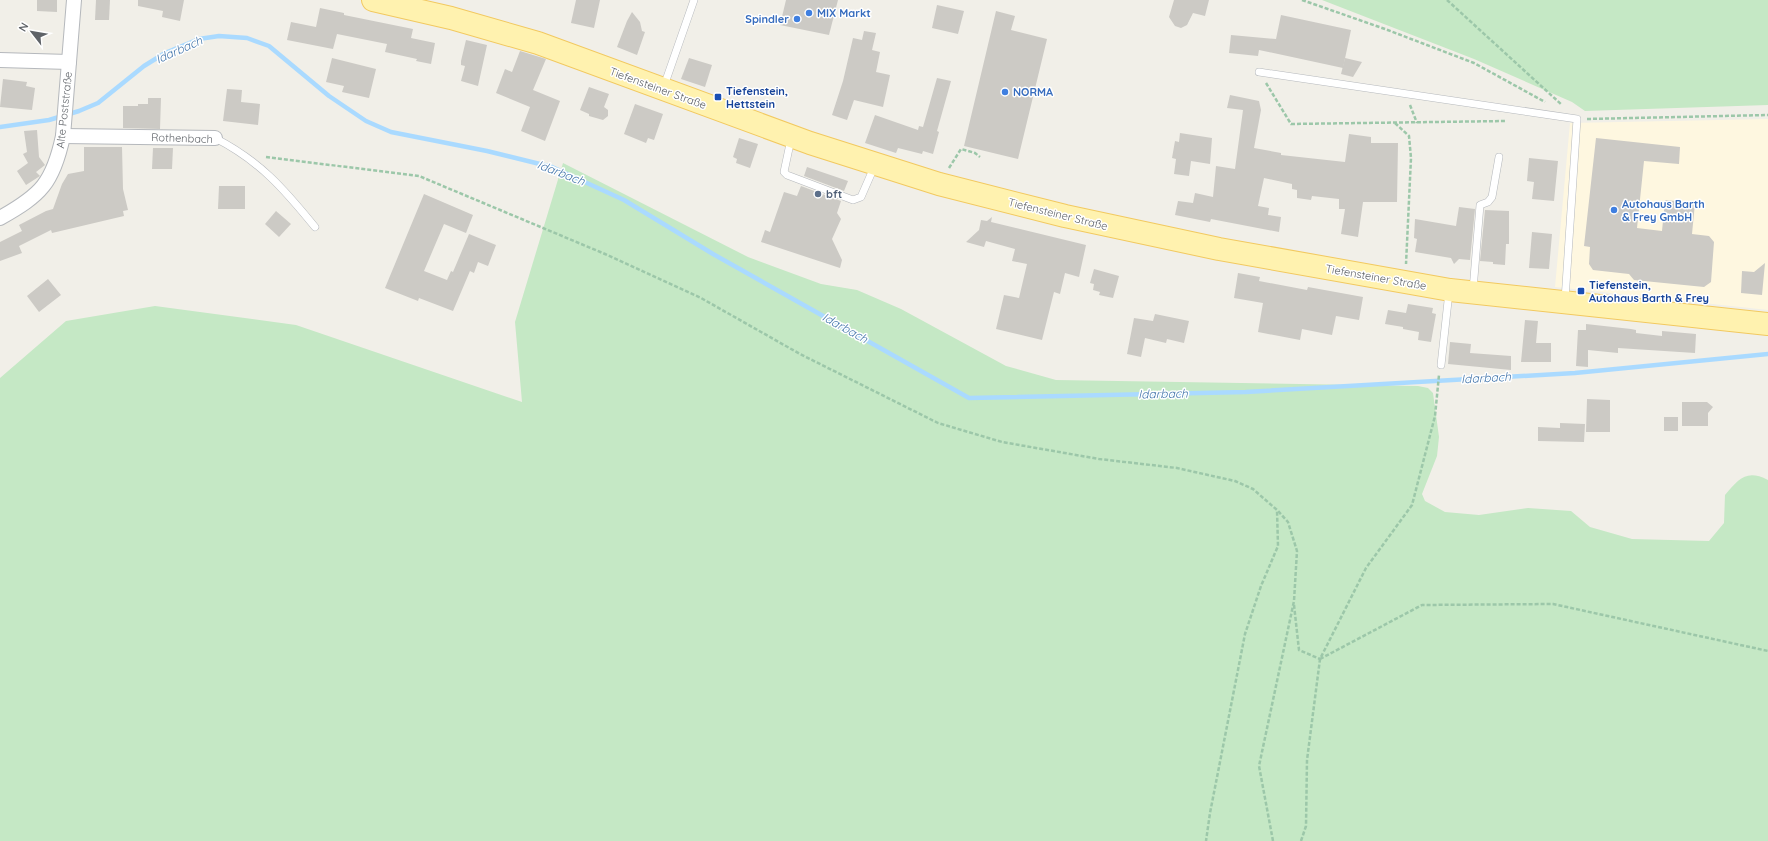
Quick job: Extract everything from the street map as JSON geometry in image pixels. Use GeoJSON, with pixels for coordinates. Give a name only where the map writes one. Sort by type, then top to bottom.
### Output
{"type":"FeatureCollection","features":[{"type":"Feature","properties":{"kind":"main road","name":"Tiefensteiner Straße"},"geometry":{"type":"LineString","coordinates":[[373,0],[416,4],[538,43],[662,90],[875,165],[939,184],[1065,216],[1219,249],[1450,290],[1768,324]]}},
{"type":"Feature","properties":{"kind":"street","name":"Alte Poststraße"},"geometry":{"type":"LineString","coordinates":[[0,218],[30,201],[47,183],[59,156],[66,101],[74,0]]}},
{"type":"Feature","properties":{"kind":"street"},"geometry":{"type":"LineString","coordinates":[[0,60],[69,62]]}},
{"type":"Feature","properties":{"kind":"street","name":"Rothenbach"},"geometry":{"type":"LineString","coordinates":[[63,129],[215,138]]}},
{"type":"Feature","properties":{"kind":"lane"},"geometry":{"type":"LineString","coordinates":[[662,90],[694,0]]}},
{"type":"Feature","properties":{"kind":"lane"},"geometry":{"type":"LineString","coordinates":[[1259,72],[1406,95],[1577,119],[1565,303]]}},
{"type":"Feature","properties":{"kind":"lane"},"geometry":{"type":"LineString","coordinates":[[792,137],[784,172],[787,175],[853,200],[861,197],[875,165]]}},
{"type":"Feature","properties":{"kind":"lane","name":"Rothenbach"},"geometry":{"type":"LineString","coordinates":[[215,138],[252,159],[269,174],[315,227]]}},
{"type":"Feature","properties":{"kind":"lane"},"geometry":{"type":"LineString","coordinates":[[1473,293],[1480,205],[1488,202],[1492,197],[1499,157]]}},
{"type":"Feature","properties":{"kind":"lane"},"geometry":{"type":"LineString","coordinates":[[1441,365],[1450,290]]}},
{"type":"Feature","properties":{"kind":"path"},"geometry":{"type":"LineString","coordinates":[[1302,0],[1385,28],[1474,63],[1550,104]]}},
{"type":"Feature","properties":{"kind":"path"},"geometry":{"type":"LineString","coordinates":[[1447,0],[1577,119],[1768,115]]}},
{"type":"Feature","properties":{"kind":"path"},"geometry":{"type":"LineString","coordinates":[[1259,72],[1291,124],[1508,121]]}},
{"type":"Feature","properties":{"kind":"path"},"geometry":{"type":"LineString","coordinates":[[1406,95],[1417,123]]}},
{"type":"Feature","properties":{"kind":"path"},"geometry":{"type":"LineString","coordinates":[[1395,123],[1409,136],[1411,158],[1405,283]]}},
{"type":"Feature","properties":{"kind":"path"},"geometry":{"type":"LineString","coordinates":[[939,184],[961,149],[975,153],[980,157]]}},
{"type":"Feature","properties":{"kind":"path"},"geometry":{"type":"LineString","coordinates":[[252,159],[264,157],[419,176],[605,254],[701,298],[800,354],[938,423],[1002,442],[1099,459],[1177,468],[1235,481],[1253,489],[1288,522],[1297,551],[1294,601],[1259,766],[1273,841]]}},
{"type":"Feature","properties":{"kind":"path"},"geometry":{"type":"LineString","coordinates":[[1301,841],[1306,826],[1307,760],[1320,659],[1366,568],[1412,505],[1435,416],[1441,365]]}},
{"type":"Feature","properties":{"kind":"path"},"geometry":{"type":"LineString","coordinates":[[1206,841],[1211,806],[1245,634],[1261,586],[1278,546],[1277,510]]}},
{"type":"Feature","properties":{"kind":"path"},"geometry":{"type":"LineString","coordinates":[[1294,601],[1299,650],[1320,659]]}},
{"type":"Feature","properties":{"kind":"path"},"geometry":{"type":"LineString","coordinates":[[1320,659],[1422,605],[1553,604],[1768,651]]}},
{"type":"Feature","properties":{"kind":"shaded area"},"geometry":{"type":"Polygon","coordinates":[[[1768,119],[1768,310],[1555,287],[1570,123],[1768,119]]]}},
{"type":"Feature","properties":{"kind":"green space"},"geometry":{"type":"Polygon","coordinates":[[[1322,0],[1768,0],[1768,105],[1585,111],[1572,102],[1474,59],[1322,0]]]}},
{"type":"Feature","properties":{"kind":"green space"},"geometry":{"type":"Polygon","coordinates":[[[563,163],[748,257],[821,284],[857,290],[901,309],[1006,366],[1056,380],[1418,386],[1428,388],[1433,393],[1439,437],[1437,456],[1422,494],[1425,501],[1445,512],[1479,515],[1528,508],[1571,511],[1590,527],[1632,539],[1709,541],[1724,523],[1725,495],[1735,484],[1744,477],[1754,475],[1768,480],[1768,841],[0,841],[0,378],[66,321],[155,306],[296,325],[522,402],[515,322],[563,163]]]}},
{"type":"Feature","properties":{"kind":"building"},"geometry":{"type":"Polygon","coordinates":[[[37,0],[57,0],[57,12],[37,11],[37,0]]]}},
{"type":"Feature","properties":{"kind":"building"},"geometry":{"type":"Polygon","coordinates":[[[96,0],[110,0],[109,20],[95,20],[96,0]]]}},
{"type":"Feature","properties":{"kind":"building"},"geometry":{"type":"Polygon","coordinates":[[[138,0],[184,0],[180,21],[162,17],[163,11],[138,6],[138,0]]]}},
{"type":"Feature","properties":{"kind":"building"},"geometry":{"type":"Polygon","coordinates":[[[576,0],[600,0],[594,28],[571,23],[576,0]]]}},
{"type":"Feature","properties":{"kind":"building","name":"MIX Markt"},"geometry":{"type":"Polygon","coordinates":[[[786,0],[838,0],[829,35],[780,25],[786,0]]]}},
{"type":"Feature","properties":{"kind":"building"},"geometry":{"type":"Polygon","coordinates":[[[1174,0],[1209,0],[1205,16],[1193,13],[1187,25],[1181,28],[1175,26],[1169,17],[1174,0]]]}},
{"type":"Feature","properties":{"kind":"building"},"geometry":{"type":"Polygon","coordinates":[[[937,5],[964,11],[958,34],[932,28],[937,5]]]}},
{"type":"Feature","properties":{"kind":"building"},"geometry":{"type":"Polygon","coordinates":[[[320,8],[344,13],[344,15],[413,29],[411,38],[435,43],[431,64],[416,61],[417,59],[385,52],[387,44],[337,34],[333,49],[287,40],[291,22],[316,27],[320,8]]]}},
{"type":"Feature","properties":{"kind":"building","name":"NORMA"},"geometry":{"type":"Polygon","coordinates":[[[996,11],[1015,16],[1011,30],[1047,39],[1018,159],[964,146],[996,11]]]}},
{"type":"Feature","properties":{"kind":"building"},"geometry":{"type":"Polygon","coordinates":[[[632,12],[640,22],[642,31],[645,32],[637,55],[617,47],[632,12]]]}},
{"type":"Feature","properties":{"kind":"building"},"geometry":{"type":"Polygon","coordinates":[[[1281,15],[1351,30],[1343,68],[1259,50],[1258,56],[1229,53],[1231,35],[1276,39],[1281,15]]]}},
{"type":"Feature","properties":{"kind":"building"},"geometry":{"type":"Polygon","coordinates":[[[864,31],[876,33],[872,50],[880,52],[876,72],[890,75],[883,107],[854,100],[847,120],[832,115],[843,81],[853,38],[862,40],[864,31]]]}},
{"type":"Feature","properties":{"kind":"building"},"geometry":{"type":"Polygon","coordinates":[[[466,40],[487,45],[478,86],[461,81],[465,66],[461,65],[461,61],[466,40]]]}},
{"type":"Feature","properties":{"kind":"building"},"geometry":{"type":"Polygon","coordinates":[[[520,51],[546,59],[533,90],[560,101],[545,141],[521,131],[530,107],[496,93],[505,69],[512,72],[520,51]]]}},
{"type":"Feature","properties":{"kind":"building"},"geometry":{"type":"Polygon","coordinates":[[[332,58],[376,69],[369,98],[342,92],[344,86],[326,82],[332,58]]]}},
{"type":"Feature","properties":{"kind":"building"},"geometry":{"type":"Polygon","coordinates":[[[689,58],[712,65],[705,87],[681,79],[689,58]]]}},
{"type":"Feature","properties":{"kind":"building"},"geometry":{"type":"Polygon","coordinates":[[[1345,58],[1362,62],[1353,77],[1341,74],[1345,58]]]}},
{"type":"Feature","properties":{"kind":"building"},"geometry":{"type":"Polygon","coordinates":[[[937,78],[951,81],[937,131],[939,132],[933,154],[923,151],[922,154],[898,148],[896,153],[865,143],[875,115],[918,130],[919,126],[923,127],[937,78]]]}},
{"type":"Feature","properties":{"kind":"building"},"geometry":{"type":"Polygon","coordinates":[[[3,79],[27,82],[26,86],[35,88],[32,110],[0,107],[3,79]]]}},
{"type":"Feature","properties":{"kind":"building"},"geometry":{"type":"Polygon","coordinates":[[[589,87],[609,94],[604,107],[608,110],[608,116],[603,120],[589,116],[589,114],[580,110],[589,87]]]}},
{"type":"Feature","properties":{"kind":"building"},"geometry":{"type":"Polygon","coordinates":[[[227,89],[242,90],[241,102],[260,104],[258,125],[223,121],[227,89]]]}},
{"type":"Feature","properties":{"kind":"building"},"geometry":{"type":"Polygon","coordinates":[[[1230,95],[1259,101],[1261,110],[1254,148],[1281,153],[1281,155],[1345,162],[1349,134],[1371,137],[1371,143],[1398,143],[1397,202],[1363,202],[1358,237],[1341,234],[1345,209],[1339,209],[1339,199],[1312,196],[1311,200],[1297,198],[1297,190],[1292,189],[1292,184],[1264,178],[1258,206],[1269,208],[1268,215],[1281,217],[1279,232],[1211,219],[1210,222],[1175,215],[1178,201],[1193,203],[1195,193],[1213,197],[1216,166],[1235,169],[1243,110],[1227,108],[1230,95]]]}},
{"type":"Feature","properties":{"kind":"building"},"geometry":{"type":"Polygon","coordinates":[[[148,98],[161,98],[160,129],[123,128],[123,106],[148,104],[148,98]]]}},
{"type":"Feature","properties":{"kind":"building"},"geometry":{"type":"Polygon","coordinates":[[[635,104],[663,114],[654,140],[648,138],[646,143],[624,134],[635,104]]]}},
{"type":"Feature","properties":{"kind":"building"},"geometry":{"type":"Polygon","coordinates":[[[37,130],[39,157],[45,165],[36,172],[40,176],[26,185],[17,171],[28,163],[23,154],[27,152],[24,131],[37,130]]]}},
{"type":"Feature","properties":{"kind":"building"},"geometry":{"type":"Polygon","coordinates":[[[1180,133],[1212,138],[1210,164],[1191,161],[1189,176],[1174,174],[1176,159],[1172,158],[1175,141],[1179,142],[1180,133]]]}},
{"type":"Feature","properties":{"kind":"building"},"geometry":{"type":"Polygon","coordinates":[[[739,138],[758,144],[750,168],[736,163],[737,159],[733,157],[739,138]]]}},
{"type":"Feature","properties":{"kind":"building","name":"Autohaus Barth & Frey GmbH"},"geometry":{"type":"Polygon","coordinates":[[[1596,138],[1680,147],[1679,164],[1644,161],[1637,228],[1662,231],[1665,200],[1695,203],[1692,234],[1709,236],[1714,242],[1711,282],[1704,287],[1634,280],[1629,274],[1593,270],[1589,264],[1590,247],[1584,246],[1596,138]]]}},
{"type":"Feature","properties":{"kind":"building"},"geometry":{"type":"Polygon","coordinates":[[[84,147],[122,147],[123,189],[128,210],[123,211],[124,216],[52,233],[51,230],[19,246],[22,253],[0,261],[0,242],[22,231],[19,225],[53,209],[62,184],[68,174],[84,171],[84,147]]]}},
{"type":"Feature","properties":{"kind":"building"},"geometry":{"type":"Polygon","coordinates":[[[153,148],[173,148],[172,169],[152,169],[153,148]]]}},
{"type":"Feature","properties":{"kind":"building"},"geometry":{"type":"Polygon","coordinates":[[[1529,158],[1558,161],[1554,201],[1532,199],[1534,182],[1527,181],[1529,158]]]}},
{"type":"Feature","properties":{"kind":"building"},"geometry":{"type":"Polygon","coordinates":[[[807,167],[848,181],[844,191],[804,176],[807,167]]]}},
{"type":"Feature","properties":{"kind":"building"},"geometry":{"type":"Polygon","coordinates":[[[219,186],[245,186],[245,209],[218,209],[219,186]]]}},
{"type":"Feature","properties":{"kind":"building"},"geometry":{"type":"Polygon","coordinates":[[[801,186],[841,201],[837,213],[841,219],[832,239],[842,260],[840,268],[761,242],[765,230],[770,232],[784,192],[797,196],[801,186]]]}},
{"type":"Feature","properties":{"kind":"building"},"geometry":{"type":"Polygon","coordinates":[[[424,194],[473,215],[466,233],[444,224],[424,271],[447,280],[451,271],[453,272],[469,234],[496,245],[488,266],[478,262],[474,273],[470,271],[453,311],[419,298],[418,301],[385,288],[424,194]]]}},
{"type":"Feature","properties":{"kind":"building"},"geometry":{"type":"Polygon","coordinates":[[[1459,207],[1475,209],[1470,260],[1459,259],[1454,264],[1451,258],[1415,252],[1417,239],[1414,238],[1415,219],[1456,226],[1459,207]]]}},
{"type":"Feature","properties":{"kind":"building"},"geometry":{"type":"Polygon","coordinates":[[[1485,210],[1509,211],[1509,244],[1506,244],[1505,265],[1480,261],[1485,210]]]}},
{"type":"Feature","properties":{"kind":"building"},"geometry":{"type":"Polygon","coordinates":[[[276,211],[291,224],[279,237],[265,224],[276,211]]]}},
{"type":"Feature","properties":{"kind":"building"},"geometry":{"type":"Polygon","coordinates":[[[992,217],[991,222],[1086,245],[1079,277],[1065,273],[1060,294],[1054,292],[1042,340],[996,329],[1004,295],[1019,298],[1027,264],[1012,261],[1015,249],[986,241],[984,247],[966,242],[979,230],[981,220],[987,221],[992,217]]]}},
{"type":"Feature","properties":{"kind":"building"},"geometry":{"type":"Polygon","coordinates":[[[1532,232],[1552,234],[1549,269],[1529,268],[1532,232]]]}},
{"type":"Feature","properties":{"kind":"building"},"geometry":{"type":"Polygon","coordinates":[[[1765,263],[1762,295],[1741,293],[1742,271],[1754,272],[1765,263]]]}},
{"type":"Feature","properties":{"kind":"building"},"geometry":{"type":"Polygon","coordinates":[[[1094,269],[1119,276],[1113,298],[1099,295],[1100,292],[1093,290],[1094,284],[1090,283],[1094,269]]]}},
{"type":"Feature","properties":{"kind":"building"},"geometry":{"type":"Polygon","coordinates":[[[1238,273],[1260,277],[1259,281],[1307,290],[1308,287],[1363,297],[1359,320],[1336,316],[1332,335],[1302,329],[1300,340],[1258,332],[1263,303],[1234,298],[1238,273]]]}},
{"type":"Feature","properties":{"kind":"building"},"geometry":{"type":"Polygon","coordinates":[[[48,279],[61,295],[39,312],[27,296],[48,279]]]}},
{"type":"Feature","properties":{"kind":"building"},"geometry":{"type":"Polygon","coordinates":[[[1408,304],[1433,308],[1432,313],[1436,314],[1431,342],[1418,340],[1419,332],[1403,329],[1403,327],[1385,324],[1388,310],[1406,313],[1408,304]]]}},
{"type":"Feature","properties":{"kind":"building"},"geometry":{"type":"Polygon","coordinates":[[[1155,314],[1189,321],[1184,343],[1167,339],[1166,343],[1145,338],[1141,357],[1127,354],[1134,318],[1153,321],[1155,314]]]}},
{"type":"Feature","properties":{"kind":"building"},"geometry":{"type":"Polygon","coordinates":[[[1525,320],[1538,321],[1536,343],[1551,343],[1551,362],[1521,362],[1525,320]]]}},
{"type":"Feature","properties":{"kind":"building"},"geometry":{"type":"Polygon","coordinates":[[[1586,324],[1631,329],[1636,330],[1636,333],[1662,336],[1662,331],[1696,334],[1695,353],[1618,348],[1618,353],[1588,350],[1588,367],[1576,366],[1578,330],[1586,330],[1586,324]]]}},
{"type":"Feature","properties":{"kind":"building"},"geometry":{"type":"Polygon","coordinates":[[[1450,342],[1471,344],[1470,353],[1511,356],[1511,370],[1448,364],[1450,342]]]}},
{"type":"Feature","properties":{"kind":"building"},"geometry":{"type":"Polygon","coordinates":[[[1587,399],[1610,400],[1610,432],[1586,432],[1587,399]]]}},
{"type":"Feature","properties":{"kind":"building"},"geometry":{"type":"Polygon","coordinates":[[[1682,402],[1707,402],[1713,407],[1708,413],[1708,426],[1682,426],[1682,402]]]}},
{"type":"Feature","properties":{"kind":"building"},"geometry":{"type":"Polygon","coordinates":[[[1664,417],[1678,417],[1678,431],[1664,431],[1664,417]]]}},
{"type":"Feature","properties":{"kind":"building"},"geometry":{"type":"Polygon","coordinates":[[[1560,423],[1585,424],[1584,442],[1538,441],[1538,427],[1560,428],[1560,423]]]}},
{"type":"Feature","properties":{"kind":"waterway","name":"Idarbach"},"geometry":{"type":"LineString","coordinates":[[0,127],[49,120],[79,111],[98,103],[144,66],[165,53],[199,39],[219,36],[247,38],[269,46],[329,96],[366,121],[391,132],[487,151],[552,167],[624,200],[713,254],[969,398],[1246,392],[1575,373],[1768,354]]}},
{"type":"Feature","properties":{"kind":"place","name":"MIX Markt"},"geometry":{"type":"Point","coordinates":[809,13]}},
{"type":"Feature","properties":{"kind":"place","name":"Spindler"},"geometry":{"type":"Point","coordinates":[797,19]}},
{"type":"Feature","properties":{"kind":"place","name":"NORMA"},"geometry":{"type":"Point","coordinates":[1005,92]}},
{"type":"Feature","properties":{"kind":"place","name":"Tiefenstein, Hettstein"},"geometry":{"type":"Point","coordinates":[718,97]}},
{"type":"Feature","properties":{"kind":"place","name":"bft"},"geometry":{"type":"Point","coordinates":[818,194]}},
{"type":"Feature","properties":{"kind":"place","name":"Autohaus Barth & Frey GmbH"},"geometry":{"type":"Point","coordinates":[1614,210]}},
{"type":"Feature","properties":{"kind":"place","name":"Tiefenstein, Autohaus Barth & Frey"},"geometry":{"type":"Point","coordinates":[1581,291]}}]}
